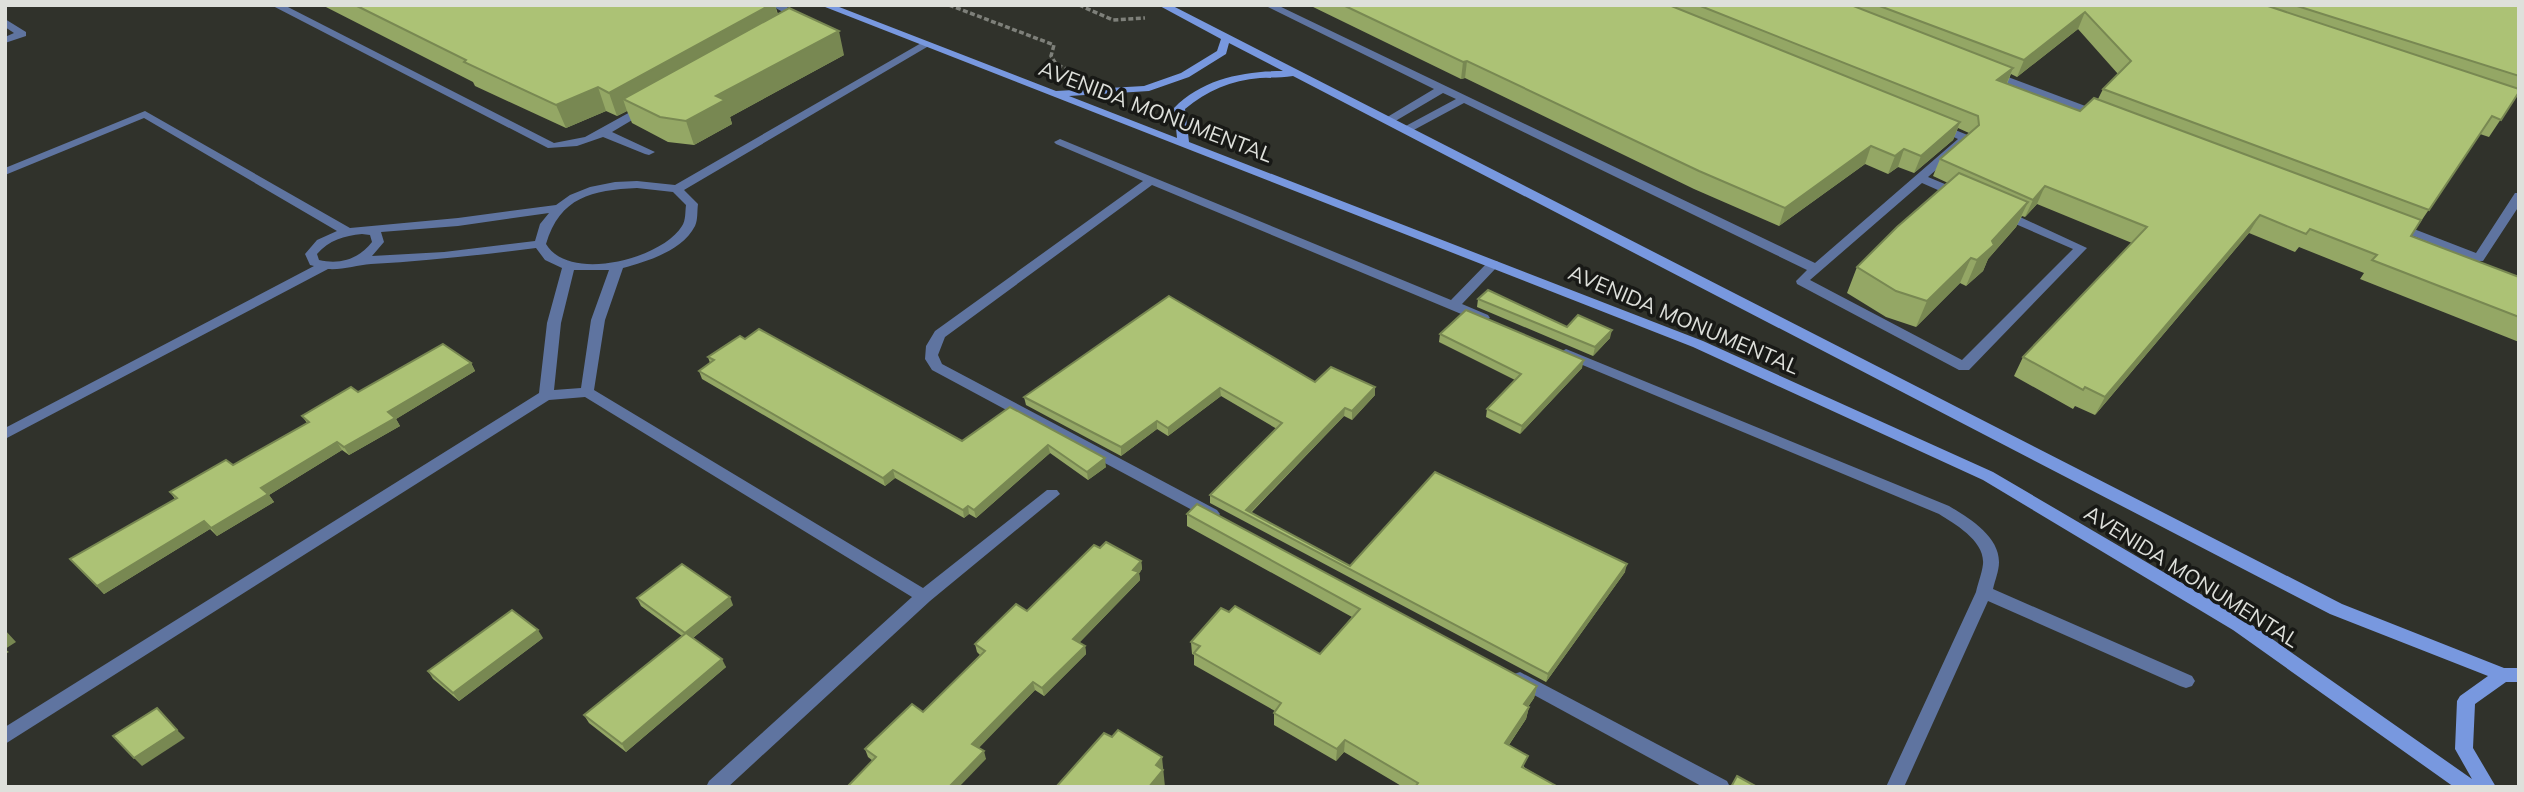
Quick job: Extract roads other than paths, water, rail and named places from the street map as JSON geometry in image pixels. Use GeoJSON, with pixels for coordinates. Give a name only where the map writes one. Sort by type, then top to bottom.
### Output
{"type":"FeatureCollection","features":[{"type":"Feature","properties":{"kind":"street"},"geometry":{"type":"LineString","coordinates":[[276,5],[552,146],[570,147],[651,105]]}},
{"type":"Feature","properties":{"kind":"street"},"geometry":{"type":"LineString","coordinates":[[775,5],[799,17],[797,23],[785,30]]}},
{"type":"Feature","properties":{"kind":"street","name":"AVENIDA MONUMENTAL"},"geometry":{"type":"LineString","coordinates":[[825,5],[1698,344],[1988,476],[2239,625],[2469,787]]}},
{"type":"Feature","properties":{"kind":"street","name":"AVENIDA MONUMENTAL"},"geometry":{"type":"LineString","coordinates":[[1163,5],[2336,610],[2511,675]]}},
{"type":"Feature","properties":{"kind":"street"},"geometry":{"type":"LineString","coordinates":[[1269,5],[1816,269]]}},
{"type":"Feature","properties":{"kind":"street"},"geometry":{"type":"LineString","coordinates":[[5,22],[22,34],[5,40]]}},
{"type":"Feature","properties":{"kind":"street"},"geometry":{"type":"LineString","coordinates":[[1055,93],[1145,89],[1185,75],[1222,52],[1226,37]]}},
{"type":"Feature","properties":{"kind":"street"},"geometry":{"type":"LineString","coordinates":[[677,189],[923,45]]}},
{"type":"Feature","properties":{"kind":"street"},"geometry":{"type":"LineString","coordinates":[[1977,68],[2119,122]]}},
{"type":"Feature","properties":{"kind":"street"},"geometry":{"type":"LineString","coordinates":[[1183,143],[1179,108],[1202,89],[1250,74],[1295,74]]}},
{"type":"Feature","properties":{"kind":"street"},"geometry":{"type":"LineString","coordinates":[[1388,121],[1441,89]]}},
{"type":"Feature","properties":{"kind":"street"},"geometry":{"type":"LineString","coordinates":[[1406,131],[1464,99]]}},
{"type":"Feature","properties":{"kind":"street"},"geometry":{"type":"LineString","coordinates":[[5,172],[145,114],[346,231]]}},
{"type":"Feature","properties":{"kind":"street"},"geometry":{"type":"LineString","coordinates":[[1920,178],[2081,248],[1964,367],[1802,281],[1816,269],[1920,178],[1966,138],[1928,123]]}},
{"type":"Feature","properties":{"kind":"street"},"geometry":{"type":"LineString","coordinates":[[602,132],[649,152]]}},
{"type":"Feature","properties":{"kind":"street"},"geometry":{"type":"LineString","coordinates":[[1060,142],[1492,322]]}},
{"type":"Feature","properties":{"kind":"street"},"geometry":{"type":"LineString","coordinates":[[1151,180],[940,334],[932,348],[931,358],[937,367],[1231,524]]}},
{"type":"Feature","properties":{"kind":"street"},"geometry":{"type":"LineString","coordinates":[[324,266],[314,262],[311,254],[317,245],[346,231],[458,222],[558,208],[585,193],[619,184],[651,182],[677,189],[692,204],[690,225],[669,245],[617,266],[569,266],[549,257],[540,244],[542,228],[558,208]]}},
{"type":"Feature","properties":{"kind":"street"},"geometry":{"type":"LineString","coordinates":[[2389,224],[2479,258],[2519,196]]}},
{"type":"Feature","properties":{"kind":"street"},"geometry":{"type":"LineString","coordinates":[[357,261],[372,252],[378,242],[374,233],[362,230]]}},
{"type":"Feature","properties":{"kind":"street"},"geometry":{"type":"LineString","coordinates":[[5,434],[324,266],[357,261],[444,256],[540,244]]}},
{"type":"Feature","properties":{"kind":"street"},"geometry":{"type":"LineString","coordinates":[[1453,306],[1493,264]]}},
{"type":"Feature","properties":{"kind":"street"},"geometry":{"type":"LineString","coordinates":[[546,395],[554,323],[569,266]]}},
{"type":"Feature","properties":{"kind":"street"},"geometry":{"type":"LineString","coordinates":[[587,392],[598,320],[617,266]]}},
{"type":"Feature","properties":{"kind":"street"},"geometry":{"type":"LineString","coordinates":[[1557,349],[1944,510],[1970,529],[1986,547],[1991,558],[1984,592],[1895,787]]}},
{"type":"Feature","properties":{"kind":"street"},"geometry":{"type":"LineString","coordinates":[[5,736],[546,395],[587,392],[924,596]]}},
{"type":"Feature","properties":{"kind":"street"},"geometry":{"type":"LineString","coordinates":[[715,787],[924,596],[1052,494]]}},
{"type":"Feature","properties":{"kind":"street"},"geometry":{"type":"LineString","coordinates":[[1984,592],[2186,681]]}},
{"type":"Feature","properties":{"kind":"street"},"geometry":{"type":"LineString","coordinates":[[1501,669],[1721,787]]}},
{"type":"Feature","properties":{"kind":"street"},"geometry":{"type":"LineString","coordinates":[[2487,787],[2464,749],[2466,701],[2511,675]]}}]}
